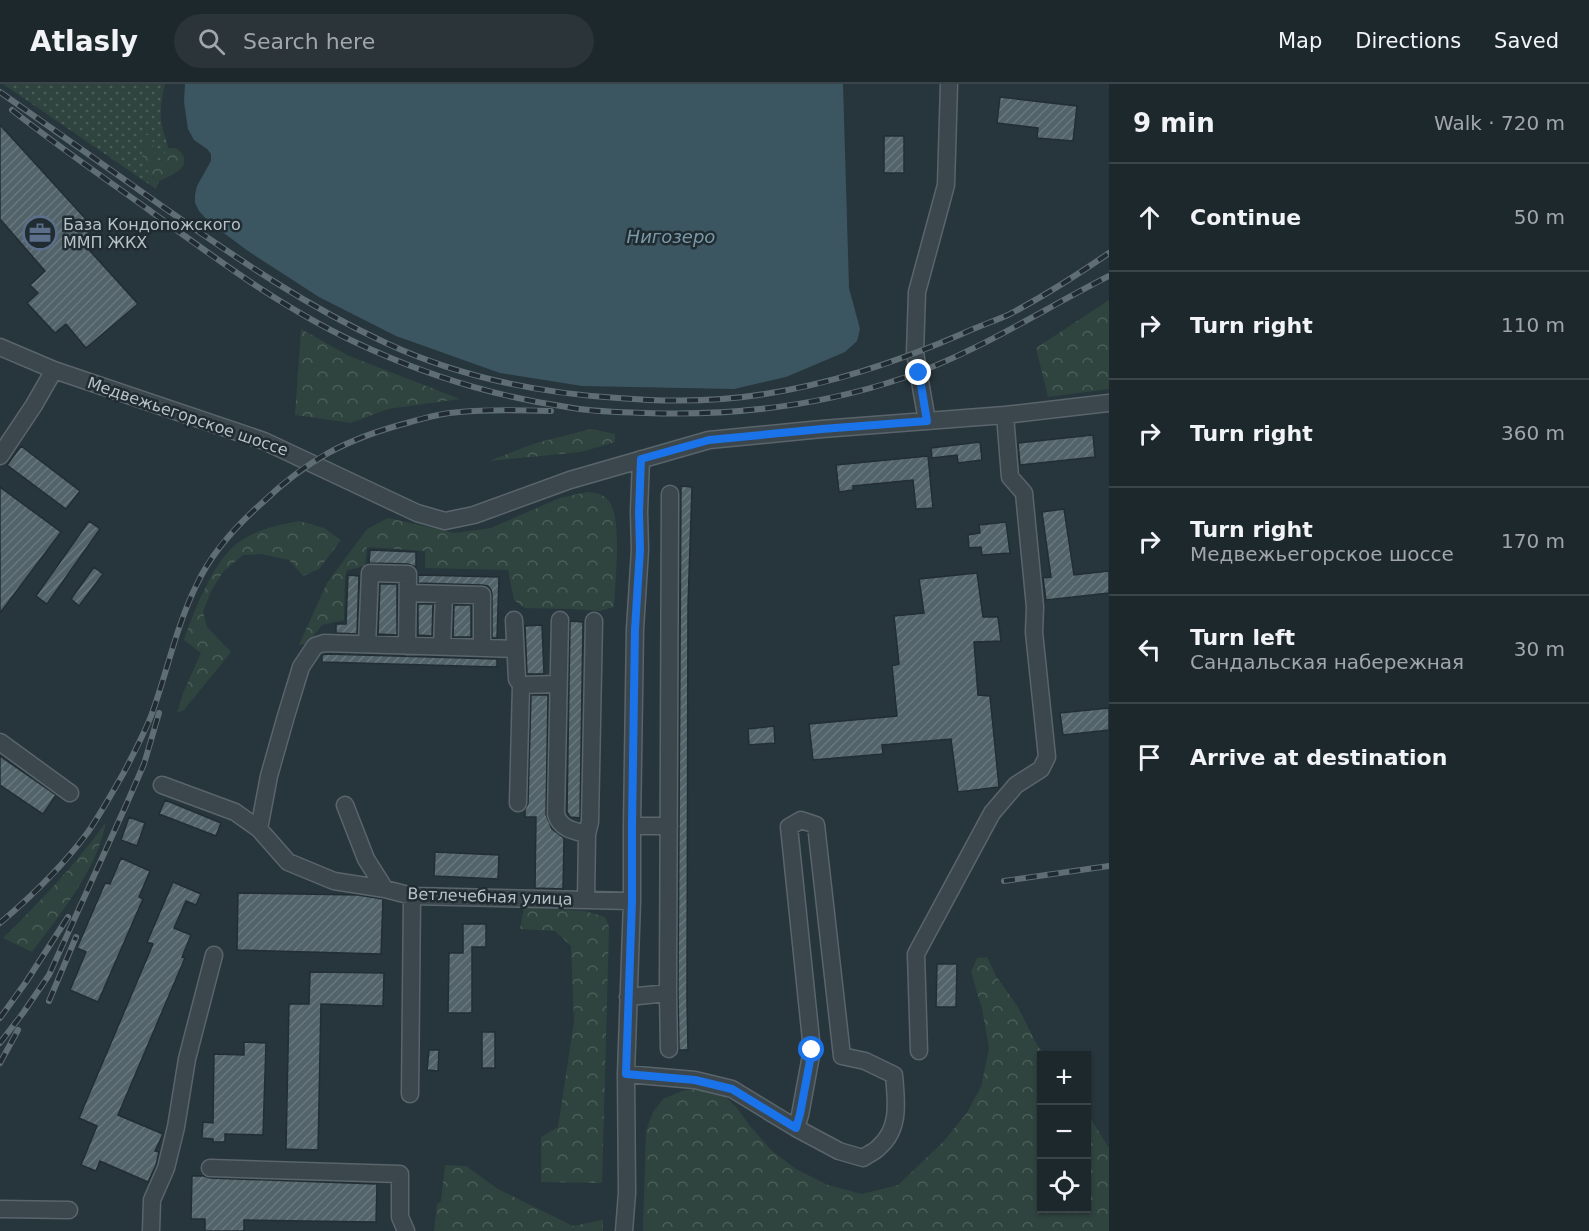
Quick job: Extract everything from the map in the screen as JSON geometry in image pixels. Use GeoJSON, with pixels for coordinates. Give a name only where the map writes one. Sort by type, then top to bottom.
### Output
{"type":"FeatureCollection","features":[{"type":"Feature","properties":{"kind":"street"},"geometry":{"type":"LineString","coordinates":[[927,421],[915,353],[917,292],[946,185],[949,84]]}},
{"type":"Feature","properties":{"kind":"street","name":"Медвежьегорское шоссе"},"geometry":{"type":"LineString","coordinates":[[0,347],[54,370],[264,441],[417,513],[446,521],[474,515],[570,480],[709,440],[1005,415],[1109,403]]}},
{"type":"Feature","properties":{"kind":"street"},"geometry":{"type":"LineString","coordinates":[[0,456],[54,370]]}},
{"type":"Feature","properties":{"kind":"street"},"geometry":{"type":"LineString","coordinates":[[920,1051],[916,954],[992,813],[1016,785],[1041,769],[1047,757],[1034,633],[1035,607],[1024,493],[1010,477],[1005,415]]}},
{"type":"Feature","properties":{"kind":"street"},"geometry":{"type":"LineString","coordinates":[[624,1231],[627,1193],[626,1074],[632,901],[635,629],[640,550],[641,459]]}},
{"type":"Feature","properties":{"kind":"street"},"geometry":{"type":"LineString","coordinates":[[669,1049],[670,494]]}},
{"type":"Feature","properties":{"kind":"street"},"geometry":{"type":"LineString","coordinates":[[640,550],[669,552]]}},
{"type":"Feature","properties":{"kind":"street"},"geometry":{"type":"LineString","coordinates":[[367,644],[370,573],[408,574],[407,646]]}},
{"type":"Feature","properties":{"kind":"street"},"geometry":{"type":"LineString","coordinates":[[408,593],[482,595],[482,648]]}},
{"type":"Feature","properties":{"kind":"street"},"geometry":{"type":"LineString","coordinates":[[442,647],[444,594]]}},
{"type":"Feature","properties":{"kind":"street"},"geometry":{"type":"LineString","coordinates":[[514,620],[517,679],[521,684],[518,803]]}},
{"type":"Feature","properties":{"kind":"street"},"geometry":{"type":"LineString","coordinates":[[560,620],[556,814],[558,821],[566,829],[587,834]]}},
{"type":"Feature","properties":{"kind":"street"},"geometry":{"type":"LineString","coordinates":[[586,900],[594,621]]}},
{"type":"Feature","properties":{"kind":"street"},"geometry":{"type":"LineString","coordinates":[[259,829],[269,776],[286,716],[301,668],[315,646],[324,643],[515,649]]}},
{"type":"Feature","properties":{"kind":"street"},"geometry":{"type":"LineString","coordinates":[[521,684],[558,684]]}},
{"type":"Feature","properties":{"kind":"street"},"geometry":{"type":"LineString","coordinates":[[0,742],[70,793]]}},
{"type":"Feature","properties":{"kind":"street","name":"Ветлечебная улица"},"geometry":{"type":"LineString","coordinates":[[162,785],[235,812],[259,829],[288,862],[334,881],[412,896],[632,901]]}},
{"type":"Feature","properties":{"kind":"street"},"geometry":{"type":"LineString","coordinates":[[345,805],[366,859],[385,889]]}},
{"type":"Feature","properties":{"kind":"street"},"geometry":{"type":"LineString","coordinates":[[626,1074],[695,1080],[732,1089],[796,1128],[839,1150],[863,1158],[879,1148],[890,1134],[895,1122],[894,1075],[865,1061],[842,1056],[816,825],[801,820],[789,827],[812,1050],[796,1128]]}},
{"type":"Feature","properties":{"kind":"street"},"geometry":{"type":"LineString","coordinates":[[632,826],[669,826]]}},
{"type":"Feature","properties":{"kind":"street"},"geometry":{"type":"LineString","coordinates":[[410,1094],[412,896]]}},
{"type":"Feature","properties":{"kind":"street"},"geometry":{"type":"LineString","coordinates":[[151,1231],[152,1200],[166,1168],[176,1127],[187,1059],[214,955]]}},
{"type":"Feature","properties":{"kind":"street"},"geometry":{"type":"LineString","coordinates":[[628,997],[668,993]]}},
{"type":"Feature","properties":{"kind":"street"},"geometry":{"type":"LineString","coordinates":[[210,1168],[400,1174],[400,1217],[406,1231]]}},
{"type":"Feature","properties":{"kind":"street"},"geometry":{"type":"LineString","coordinates":[[0,1209],[69,1210]]}},
{"type":"Feature","properties":{"kind":"green space"},"geometry":{"type":"Polygon","coordinates":[[[3,84],[165,84],[161,118],[168,148],[160,161],[155,160],[152,139],[144,135],[152,178],[159,181],[156,189],[3,84]]]}},
{"type":"Feature","properties":{"kind":"green space"},"geometry":{"type":"Polygon","coordinates":[[[144,135],[149,135],[152,139],[155,160],[160,161],[168,148],[176,148],[182,154],[184,164],[177,172],[159,181],[149,173],[142,155],[144,135]]]}},
{"type":"Feature","properties":{"kind":"green space"},"geometry":{"type":"Polygon","coordinates":[[[1109,300],[1109,389],[1048,397],[1036,348],[1109,300]]]}},
{"type":"Feature","properties":{"kind":"green space"},"geometry":{"type":"Polygon","coordinates":[[[301,329],[349,356],[460,399],[388,409],[351,423],[295,415],[301,329]]]}},
{"type":"Feature","properties":{"kind":"green space"},"geometry":{"type":"Polygon","coordinates":[[[591,429],[615,434],[615,442],[581,452],[489,461],[536,443],[591,429]]]}},
{"type":"Feature","properties":{"kind":"green space"},"geometry":{"type":"Polygon","coordinates":[[[587,492],[603,496],[613,508],[617,535],[614,607],[600,611],[525,608],[514,600],[508,570],[425,568],[425,551],[367,547],[365,566],[347,570],[344,620],[322,625],[308,643],[299,645],[327,583],[367,529],[388,518],[455,533],[491,528],[560,498],[587,492]]]}},
{"type":"Feature","properties":{"kind":"green space"},"geometry":{"type":"Polygon","coordinates":[[[299,521],[324,528],[341,540],[319,569],[303,576],[289,560],[261,554],[243,555],[223,572],[211,591],[203,612],[207,627],[231,652],[184,710],[177,713],[183,693],[201,653],[184,640],[214,571],[232,548],[242,540],[262,530],[299,521]]]}},
{"type":"Feature","properties":{"kind":"green space"},"geometry":{"type":"Polygon","coordinates":[[[106,822],[95,857],[86,874],[32,952],[3,938],[57,882],[106,822]]]}},
{"type":"Feature","properties":{"kind":"green space"},"geometry":{"type":"Polygon","coordinates":[[[524,907],[585,911],[605,917],[609,927],[602,1183],[541,1182],[541,1137],[558,1127],[574,1022],[571,946],[555,931],[520,929],[524,907]]]}},
{"type":"Feature","properties":{"kind":"green space"},"geometry":{"type":"Polygon","coordinates":[[[987,957],[1042,1051],[1037,1051],[1037,1213],[1091,1213],[1091,1119],[1109,1148],[1109,1231],[643,1231],[646,1131],[653,1112],[663,1099],[700,1087],[723,1094],[771,1150],[796,1169],[828,1185],[862,1194],[898,1185],[943,1142],[966,1114],[981,1087],[989,1048],[982,1009],[971,972],[977,958],[987,957]]]}},
{"type":"Feature","properties":{"kind":"green space"},"geometry":{"type":"Polygon","coordinates":[[[445,1165],[466,1166],[498,1189],[573,1226],[603,1220],[603,1231],[434,1231],[437,1204],[441,1201],[445,1165]]]}},
{"type":"Feature","properties":{"kind":"water","name":"Нигозеро"},"geometry":{"type":"Polygon","coordinates":[[[185,84],[843,84],[849,288],[860,329],[857,341],[845,352],[786,377],[734,389],[582,386],[500,373],[396,336],[319,297],[248,251],[209,222],[199,211],[195,203],[195,195],[197,186],[211,161],[211,154],[194,140],[188,129],[184,102],[185,84]]]}},
{"type":"Feature","properties":{"kind":"building"},"geometry":{"type":"Polygon","coordinates":[[[1000,97],[1077,106],[1073,141],[1037,138],[1038,128],[997,123],[1000,97]]]}},
{"type":"Feature","properties":{"kind":"building"},"geometry":{"type":"Polygon","coordinates":[[[0,125],[94,228],[81,241],[138,304],[86,348],[66,324],[55,333],[27,303],[38,293],[30,285],[45,271],[0,219],[0,125]]]}},
{"type":"Feature","properties":{"kind":"building"},"geometry":{"type":"Polygon","coordinates":[[[884,136],[904,136],[904,173],[884,173],[884,136]]]}},
{"type":"Feature","properties":{"kind":"building"},"geometry":{"type":"Polygon","coordinates":[[[1093,435],[1095,457],[1020,465],[1018,443],[1093,435]]]}},
{"type":"Feature","properties":{"kind":"building"},"geometry":{"type":"Polygon","coordinates":[[[980,442],[982,460],[958,463],[957,455],[932,458],[931,448],[980,442]]]}},
{"type":"Feature","properties":{"kind":"building"},"geometry":{"type":"Polygon","coordinates":[[[21,446],[80,491],[66,509],[7,465],[21,446]]]}},
{"type":"Feature","properties":{"kind":"building"},"geometry":{"type":"Polygon","coordinates":[[[928,456],[933,508],[916,509],[913,480],[853,486],[853,490],[839,492],[836,465],[928,456]]]}},
{"type":"Feature","properties":{"kind":"building"},"geometry":{"type":"Polygon","coordinates":[[[681,486],[692,487],[688,605],[688,1050],[679,1050],[678,993],[681,486]]]}},
{"type":"Feature","properties":{"kind":"building"},"geometry":{"type":"Polygon","coordinates":[[[0,487],[61,532],[0,613],[0,487]]]}},
{"type":"Feature","properties":{"kind":"building"},"geometry":{"type":"Polygon","coordinates":[[[1064,509],[1074,575],[1109,571],[1109,593],[1046,600],[1043,578],[1051,577],[1042,512],[1064,509]]]}},
{"type":"Feature","properties":{"kind":"building"},"geometry":{"type":"Polygon","coordinates":[[[89,521],[100,529],[47,604],[36,596],[89,521]]]}},
{"type":"Feature","properties":{"kind":"building"},"geometry":{"type":"Polygon","coordinates":[[[1006,522],[1010,553],[982,555],[981,547],[969,548],[968,535],[980,533],[979,525],[1006,522]]]}},
{"type":"Feature","properties":{"kind":"building"},"geometry":{"type":"Polygon","coordinates":[[[370,550],[416,552],[416,567],[408,564],[369,563],[370,550]]]}},
{"type":"Feature","properties":{"kind":"building"},"geometry":{"type":"Polygon","coordinates":[[[94,567],[103,574],[79,606],[71,599],[94,567]]]}},
{"type":"Feature","properties":{"kind":"building"},"geometry":{"type":"Polygon","coordinates":[[[977,573],[983,617],[998,617],[1001,641],[974,642],[978,695],[990,696],[999,787],[958,792],[951,739],[882,745],[883,754],[813,760],[809,724],[897,716],[892,666],[899,664],[894,616],[924,613],[919,579],[977,573]]]}},
{"type":"Feature","properties":{"kind":"building"},"geometry":{"type":"Polygon","coordinates":[[[348,575],[359,576],[357,634],[336,633],[336,624],[346,624],[348,575]]]}},
{"type":"Feature","properties":{"kind":"building"},"geometry":{"type":"Polygon","coordinates":[[[418,575],[499,577],[497,638],[492,638],[492,595],[488,586],[418,583],[418,575]]]}},
{"type":"Feature","properties":{"kind":"building"},"geometry":{"type":"Polygon","coordinates":[[[380,584],[397,584],[397,635],[378,634],[380,584]]]}},
{"type":"Feature","properties":{"kind":"building"},"geometry":{"type":"Polygon","coordinates":[[[418,604],[433,604],[432,636],[418,635],[418,604]]]}},
{"type":"Feature","properties":{"kind":"building"},"geometry":{"type":"Polygon","coordinates":[[[454,605],[471,605],[471,637],[453,637],[454,605]]]}},
{"type":"Feature","properties":{"kind":"building"},"geometry":{"type":"Polygon","coordinates":[[[570,621],[583,622],[580,818],[570,817],[567,812],[570,621]]]}},
{"type":"Feature","properties":{"kind":"building"},"geometry":{"type":"Polygon","coordinates":[[[542,625],[544,674],[527,674],[525,626],[542,625]]]}},
{"type":"Feature","properties":{"kind":"building"},"geometry":{"type":"Polygon","coordinates":[[[322,655],[497,659],[497,667],[322,662],[322,655]]]}},
{"type":"Feature","properties":{"kind":"building"},"geometry":{"type":"Polygon","coordinates":[[[531,695],[548,695],[546,814],[552,829],[564,838],[563,889],[535,888],[536,817],[525,817],[528,803],[531,695]]]}},
{"type":"Feature","properties":{"kind":"building"},"geometry":{"type":"Polygon","coordinates":[[[1109,708],[1109,730],[1063,735],[1060,713],[1109,708]]]}},
{"type":"Feature","properties":{"kind":"building"},"geometry":{"type":"Polygon","coordinates":[[[774,726],[775,743],[749,745],[748,729],[774,726]]]}},
{"type":"Feature","properties":{"kind":"building"},"geometry":{"type":"Polygon","coordinates":[[[0,756],[56,795],[43,814],[0,785],[0,756]]]}},
{"type":"Feature","properties":{"kind":"building"},"geometry":{"type":"Polygon","coordinates":[[[165,800],[221,823],[216,836],[159,814],[165,800]]]}},
{"type":"Feature","properties":{"kind":"building"},"geometry":{"type":"Polygon","coordinates":[[[129,817],[145,823],[137,846],[121,840],[129,817]]]}},
{"type":"Feature","properties":{"kind":"building"},"geometry":{"type":"Polygon","coordinates":[[[435,852],[499,855],[498,879],[434,876],[435,852]]]}},
{"type":"Feature","properties":{"kind":"building"},"geometry":{"type":"Polygon","coordinates":[[[121,858],[150,871],[139,897],[143,899],[98,1002],[70,990],[86,952],[77,948],[105,883],[110,884],[121,858]]]}},
{"type":"Feature","properties":{"kind":"building"},"geometry":{"type":"Polygon","coordinates":[[[173,882],[201,894],[196,905],[186,901],[174,928],[191,935],[182,957],[185,958],[118,1115],[163,1134],[155,1151],[159,1152],[156,1165],[148,1182],[100,1161],[96,1171],[81,1165],[97,1126],[79,1118],[153,944],[147,942],[173,882]]]}},
{"type":"Feature","properties":{"kind":"building"},"geometry":{"type":"Polygon","coordinates":[[[238,893],[358,895],[383,899],[381,954],[237,950],[238,893]]]}},
{"type":"Feature","properties":{"kind":"building"},"geometry":{"type":"Polygon","coordinates":[[[463,924],[486,924],[486,947],[472,947],[472,1013],[448,1013],[449,953],[463,953],[463,924]]]}},
{"type":"Feature","properties":{"kind":"building"},"geometry":{"type":"Polygon","coordinates":[[[937,964],[957,964],[956,1007],[936,1007],[937,964]]]}},
{"type":"Feature","properties":{"kind":"building"},"geometry":{"type":"Polygon","coordinates":[[[310,972],[384,973],[383,1006],[321,1004],[318,1150],[286,1149],[289,1004],[309,1004],[310,972]]]}},
{"type":"Feature","properties":{"kind":"building"},"geometry":{"type":"Polygon","coordinates":[[[482,1032],[495,1032],[495,1068],[482,1068],[482,1032]]]}},
{"type":"Feature","properties":{"kind":"building"},"geometry":{"type":"Polygon","coordinates":[[[244,1042],[266,1043],[263,1135],[225,1134],[225,1142],[213,1142],[213,1139],[202,1138],[203,1122],[213,1123],[214,1054],[244,1055],[244,1042]]]}},
{"type":"Feature","properties":{"kind":"building"},"geometry":{"type":"Polygon","coordinates":[[[429,1050],[439,1050],[438,1071],[427,1070],[429,1050]]]}},
{"type":"Feature","properties":{"kind":"building"},"geometry":{"type":"Polygon","coordinates":[[[192,1176],[377,1184],[376,1222],[244,1220],[244,1231],[205,1231],[205,1219],[191,1219],[192,1176]]]}},
{"type":"Feature","properties":{"kind":"railway"},"geometry":{"type":"LineString","coordinates":[[0,92],[220,246],[273,281],[357,329],[414,355],[470,374],[558,392],[588,396],[692,401],[747,397],[817,384],[891,362],[1004,317],[1048,293],[1109,253]]}},
{"type":"Feature","properties":{"kind":"railway"},"geometry":{"type":"LineString","coordinates":[[12,110],[229,267],[283,303],[340,335],[393,359],[466,385],[516,398],[577,409],[606,412],[711,413],[776,407],[840,396],[872,388],[930,368],[1008,331],[1109,276]]}},
{"type":"Feature","properties":{"kind":"railway"},"geometry":{"type":"LineString","coordinates":[[0,923],[58,869],[88,832],[102,810],[148,723],[183,616],[203,572],[217,550],[252,512],[295,475],[328,453],[385,429],[453,413],[494,410],[551,411]]}},
{"type":"Feature","properties":{"kind":"railway"},"geometry":{"type":"LineString","coordinates":[[0,1043],[49,975],[144,764],[159,713]]}},
{"type":"Feature","properties":{"kind":"railway"},"geometry":{"type":"LineString","coordinates":[[1004,881],[1109,866]]}},
{"type":"Feature","properties":{"kind":"railway"},"geometry":{"type":"LineString","coordinates":[[0,1018],[68,917]]}},
{"type":"Feature","properties":{"kind":"railway"},"geometry":{"type":"LineString","coordinates":[[49,1001],[76,937]]}},
{"type":"Feature","properties":{"kind":"railway"},"geometry":{"type":"LineString","coordinates":[[0,1063],[18,1030]]}},
{"type":"Feature","properties":{"kind":"place","name":"База Кондопожского ММП ЖКХ"},"geometry":{"type":"Point","coordinates":[40,233]}},
{"type":"Feature","properties":{"kind":"route"},"geometry":{"type":"LineString","coordinates":[[812,1050],[796,1128],[732,1089],[695,1080],[626,1074],[632,901],[635,629],[640,550],[641,459],[709,440],[927,421],[919,373]]}}]}
